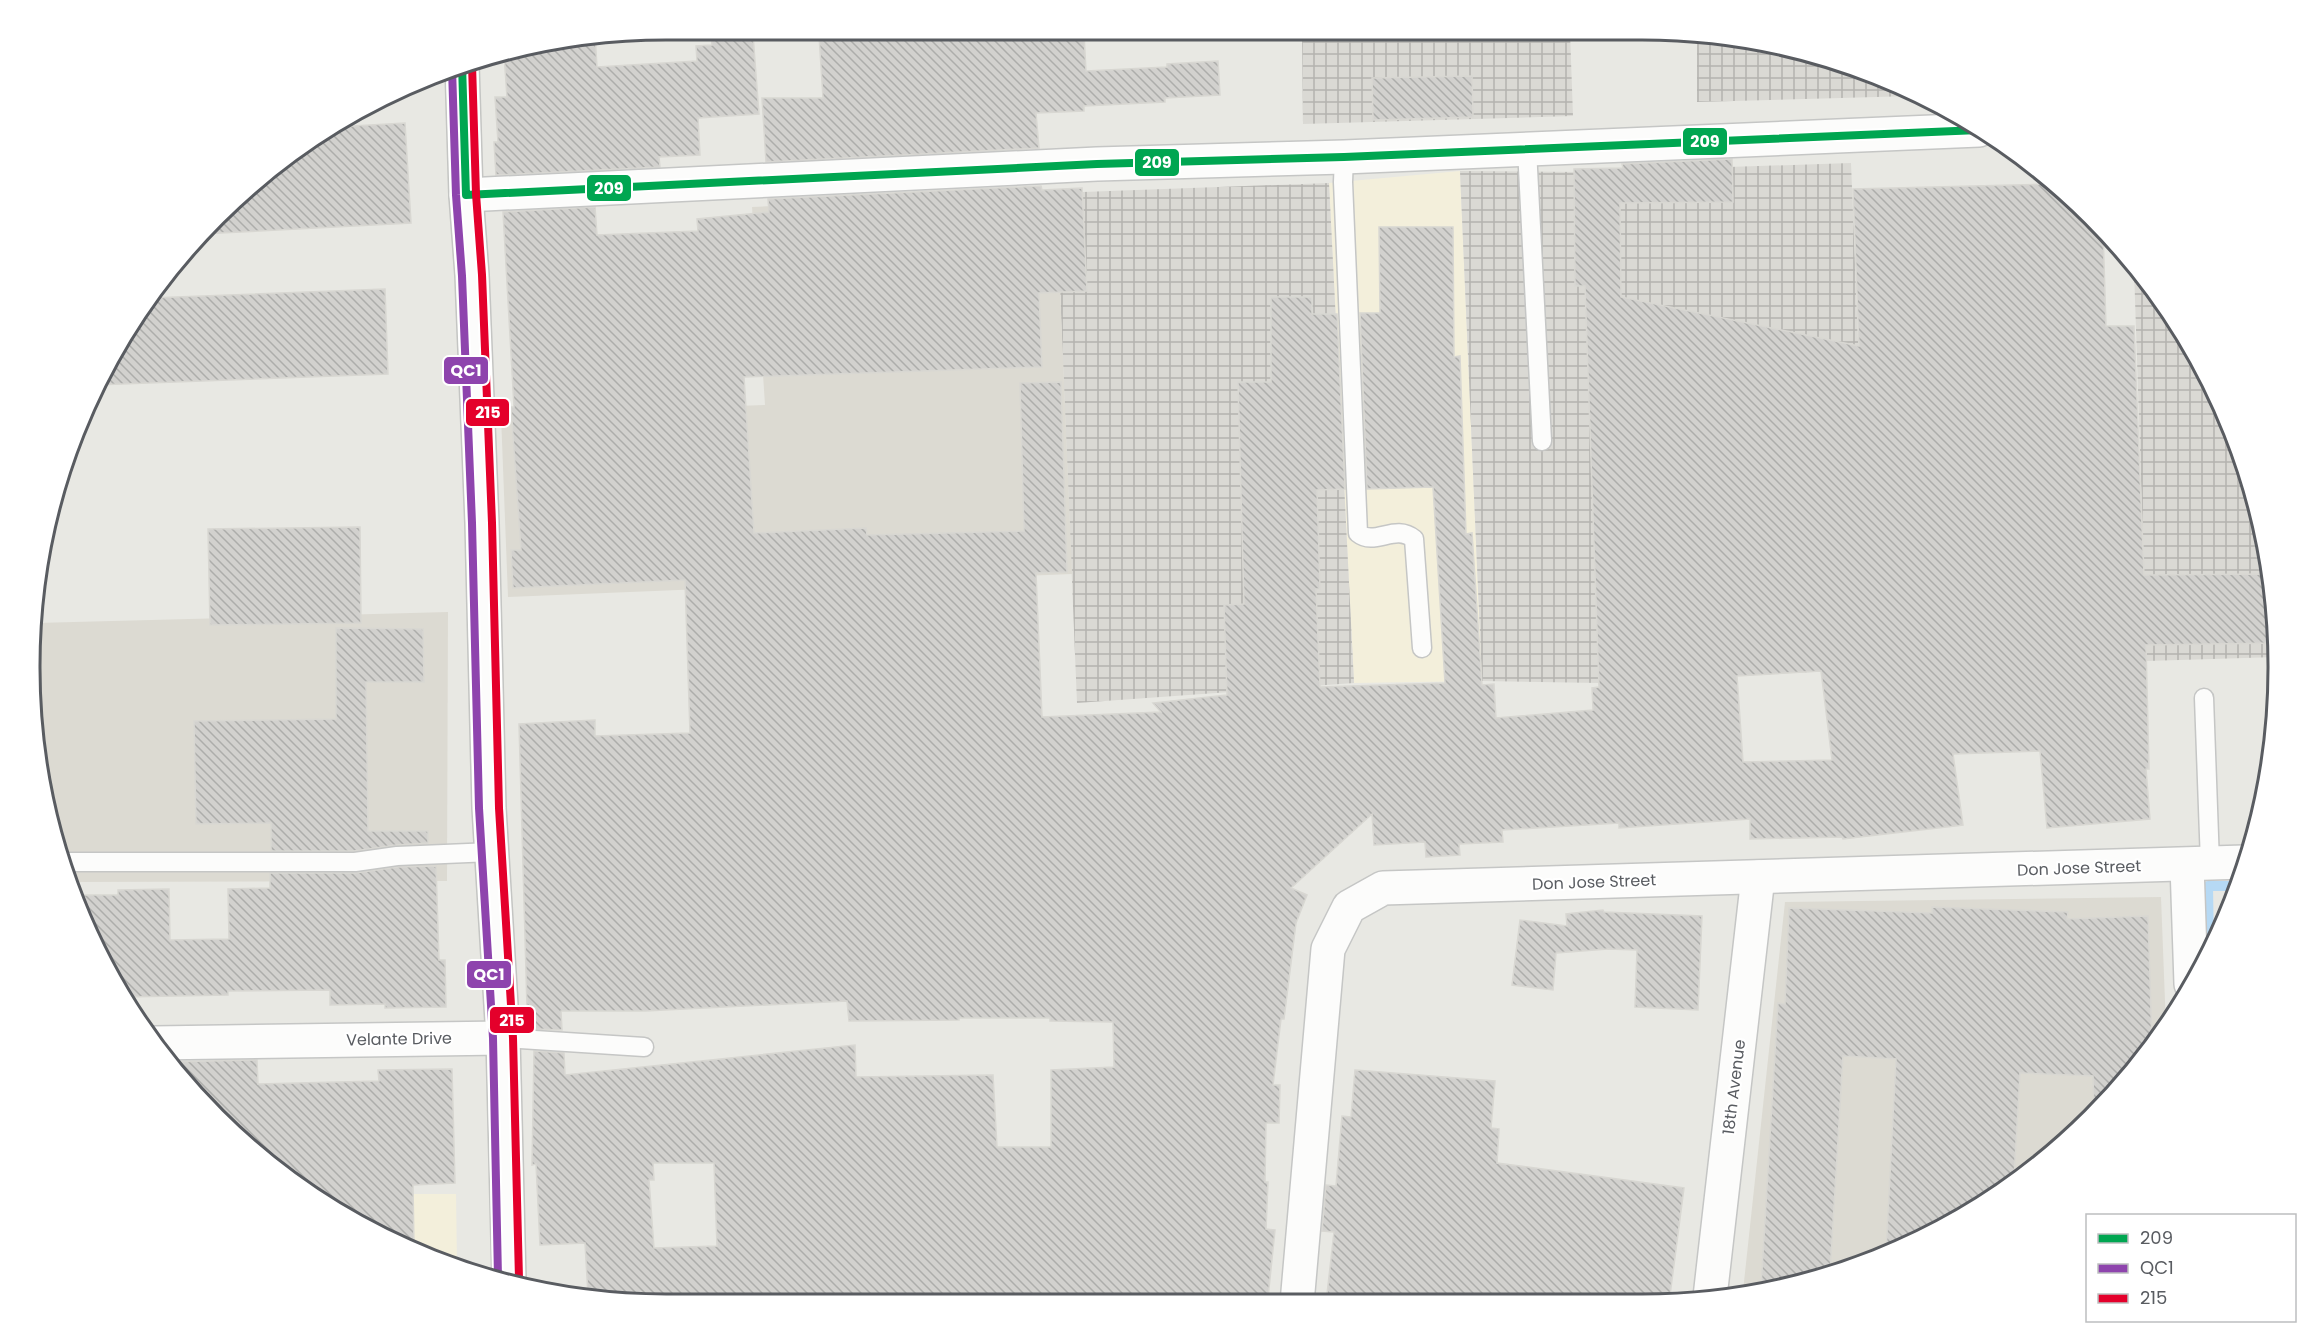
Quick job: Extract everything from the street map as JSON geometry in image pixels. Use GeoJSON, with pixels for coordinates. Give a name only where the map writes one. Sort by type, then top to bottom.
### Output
{"type":"FeatureCollection","features":[{"type":"Feature","properties":{"kind":"street"},"geometry":{"type":"LineString","coordinates":[[462,75],[466,195],[479,429],[492,852],[503,1038],[509,1273]]}},
{"type":"Feature","properties":{"kind":"street"},"geometry":{"type":"LineString","coordinates":[[466,195],[1097,164],[1344,157],[1965,131]]}},
{"type":"Feature","properties":{"kind":"street","name":"Don Jose Street"},"geometry":{"type":"LineString","coordinates":[[1298,1294],[1328,949],[1349,907],[1383,888],[2236,862]]}},
{"type":"Feature","properties":{"kind":"street"},"geometry":{"type":"LineString","coordinates":[[2192,964],[2199,864]]}},
{"type":"Feature","properties":{"kind":"street","name":"18th Avenue"},"geometry":{"type":"LineString","coordinates":[[1711,1289],[1758,877]]}},
{"type":"Feature","properties":{"kind":"street","name":"Velante Drive"},"geometry":{"type":"LineString","coordinates":[[166,1043],[503,1038]]}},
{"type":"Feature","properties":{"kind":"lane"},"geometry":{"type":"LineString","coordinates":[[1527,149],[1542,441]]}},
{"type":"Feature","properties":{"kind":"lane"},"geometry":{"type":"LineString","coordinates":[[1344,157],[1343,182],[1358,533],[1370,538],[1400,532],[1414,539],[1422,648]]}},
{"type":"Feature","properties":{"kind":"lane"},"geometry":{"type":"LineString","coordinates":[[2199,864],[2204,698]]}},
{"type":"Feature","properties":{"kind":"lane"},"geometry":{"type":"LineString","coordinates":[[72,862],[355,862],[398,856],[492,852]]}},
{"type":"Feature","properties":{"kind":"lane","name":"Velante Drive"},"geometry":{"type":"LineString","coordinates":[[503,1038],[644,1047]]}},
{"type":"Feature","properties":{"kind":"shaded area"},"geometry":{"type":"Polygon","coordinates":[[[1302,40],[1570,40],[1573,116],[1303,124],[1302,40]]]}},
{"type":"Feature","properties":{"kind":"shaded area"},"geometry":{"type":"Polygon","coordinates":[[[1697,43],[1723,46],[1803,62],[1842,74],[1899,96],[1697,102],[1697,43]]]}},
{"type":"Feature","properties":{"kind":"shaded area"},"geometry":{"type":"Polygon","coordinates":[[[1851,163],[1871,669],[1599,683],[1482,681],[1460,171],[1581,172],[1851,163]]]}},
{"type":"Feature","properties":{"kind":"shaded area"},"geometry":{"type":"Polygon","coordinates":[[[1460,171],[1482,681],[1354,683],[1329,183],[1460,171]]]}},
{"type":"Feature","properties":{"kind":"shaded area"},"geometry":{"type":"Polygon","coordinates":[[[1329,183],[1354,683],[1077,703],[1056,193],[1329,183]]]}},
{"type":"Feature","properties":{"kind":"shaded area"},"geometry":{"type":"Polygon","coordinates":[[[1056,193],[1072,574],[508,597],[501,415],[765,405],[752,207],[1056,193]]]}},
{"type":"Feature","properties":{"kind":"shaded area"},"geometry":{"type":"Polygon","coordinates":[[[2134,282],[2184,354],[2220,427],[2234,466],[2255,545],[2262,585],[2268,657],[2147,661],[2134,282]]]}},
{"type":"Feature","properties":{"kind":"shaded area"},"geometry":{"type":"Polygon","coordinates":[[[448,612],[447,881],[79,882],[62,829],[46,749],[40,667],[42,623],[448,612]]]}},
{"type":"Feature","properties":{"kind":"shaded area"},"geometry":{"type":"Polygon","coordinates":[[[2161,897],[2165,1010],[2138,1048],[2084,1110],[2054,1138],[1989,1188],[1954,1210],[1881,1246],[1803,1272],[1744,1284],[1785,902],[2161,897]]]}},
{"type":"Feature","properties":{"kind":"shaded area"},"geometry":{"type":"Polygon","coordinates":[[[329,1194],[456,1194],[457,1257],[390,1229],[329,1194]]]}},
{"type":"Feature","properties":{"kind":"building"},"geometry":{"type":"Polygon","coordinates":[[[712,40],[753,40],[759,114],[698,118],[700,155],[659,157],[660,167],[496,175],[494,142],[498,142],[495,97],[507,97],[505,62],[596,45],[597,67],[697,61],[696,46],[712,45],[712,40]]]}},
{"type":"Feature","properties":{"kind":"building"},"geometry":{"type":"Polygon","coordinates":[[[819,40],[1084,40],[1086,71],[1167,67],[1167,64],[1218,61],[1220,95],[1165,98],[1165,102],[1084,106],[1084,111],[1036,113],[1039,148],[766,162],[762,98],[823,98],[819,40]]]}},
{"type":"Feature","properties":{"kind":"building"},"geometry":{"type":"Polygon","coordinates":[[[1472,76],[1473,117],[1373,120],[1372,78],[1472,76]]]}},
{"type":"Feature","properties":{"kind":"building"},"geometry":{"type":"Polygon","coordinates":[[[405,123],[411,223],[215,233],[254,196],[286,170],[351,126],[405,123]]]}},
{"type":"Feature","properties":{"kind":"building"},"geometry":{"type":"Polygon","coordinates":[[[1732,159],[1733,202],[1620,203],[1621,297],[1859,346],[1853,189],[2040,184],[2103,245],[2106,326],[2134,326],[2144,575],[2260,574],[2266,626],[2267,643],[2146,645],[2149,769],[2146,769],[2150,819],[2047,828],[2040,751],[1953,754],[1963,825],[1843,839],[1842,837],[1750,839],[1750,819],[1619,828],[1619,823],[1502,830],[1503,842],[1459,844],[1460,855],[1426,857],[1425,842],[1374,845],[1372,814],[1291,888],[1307,895],[1296,923],[1284,1019],[1281,1019],[1273,1085],[1280,1085],[1279,1123],[1266,1123],[1265,1182],[1268,1182],[1266,1229],[1275,1230],[1268,1294],[667,1294],[626,1292],[588,1288],[585,1243],[540,1245],[536,1164],[532,1165],[534,1051],[564,1053],[565,1075],[855,1045],[856,1077],[993,1075],[997,1147],[1051,1147],[1051,1070],[1114,1067],[1113,1022],[1050,1021],[1050,1018],[849,1021],[847,1001],[645,1011],[561,1011],[562,1030],[534,1029],[535,1008],[527,1008],[519,724],[595,720],[595,736],[690,733],[685,580],[513,588],[511,550],[521,550],[511,407],[514,407],[503,212],[595,207],[597,235],[698,231],[697,219],[769,212],[768,199],[1041,186],[1042,190],[1082,188],[1087,291],[1039,293],[1042,367],[744,377],[754,533],[866,528],[867,535],[1024,531],[1020,383],[1061,382],[1067,572],[1036,573],[1042,717],[1161,712],[1153,703],[1227,695],[1224,605],[1244,604],[1238,382],[1271,382],[1271,297],[1312,297],[1312,314],[1337,314],[1345,489],[1317,490],[1320,589],[1316,589],[1320,687],[1445,683],[1433,487],[1367,489],[1360,313],[1380,313],[1379,227],[1453,227],[1454,357],[1460,356],[1466,534],[1472,533],[1482,685],[1494,684],[1496,718],[1593,710],[1592,688],[1599,687],[1585,286],[1575,286],[1574,169],[1623,168],[1622,164],[1732,159]],[[1821,671],[1737,676],[1743,762],[1832,760],[1821,671]],[[653,1163],[654,1180],[649,1180],[654,1248],[717,1246],[714,1163],[653,1163]]]}},
{"type":"Feature","properties":{"kind":"building"},"geometry":{"type":"Polygon","coordinates":[[[385,289],[388,374],[108,385],[124,354],[162,298],[385,289]]]}},
{"type":"Feature","properties":{"kind":"building"},"geometry":{"type":"Polygon","coordinates":[[[360,527],[361,623],[210,625],[208,529],[360,527]]]}},
{"type":"Feature","properties":{"kind":"building"},"geometry":{"type":"Polygon","coordinates":[[[336,628],[423,629],[424,682],[366,682],[368,831],[428,831],[428,843],[354,851],[271,851],[271,823],[196,824],[194,721],[336,719],[336,628]]]}},
{"type":"Feature","properties":{"kind":"building"},"geometry":{"type":"Polygon","coordinates":[[[436,866],[439,960],[445,960],[446,1007],[385,1008],[385,1004],[330,1005],[330,990],[228,991],[228,995],[135,997],[105,944],[84,895],[118,895],[118,890],[169,889],[170,940],[229,939],[228,889],[270,888],[270,873],[355,873],[398,867],[436,866]]]}},
{"type":"Feature","properties":{"kind":"building"},"geometry":{"type":"Polygon","coordinates":[[[1932,907],[2068,912],[2067,919],[2148,916],[2152,1029],[2094,1100],[2093,1076],[2020,1073],[2014,1170],[1954,1210],[1886,1244],[1896,1059],[1843,1056],[1831,1264],[1761,1281],[1778,1003],[1785,1004],[1789,908],[1932,913],[1932,907]]]}},
{"type":"Feature","properties":{"kind":"building"},"geometry":{"type":"Polygon","coordinates":[[[1603,910],[1604,912],[1702,916],[1698,1010],[1635,1007],[1637,950],[1608,949],[1556,953],[1553,990],[1512,985],[1520,920],[1567,926],[1566,914],[1603,910]]]}},
{"type":"Feature","properties":{"kind":"building"},"geometry":{"type":"Polygon","coordinates":[[[257,1060],[258,1084],[379,1081],[378,1070],[452,1069],[455,1183],[413,1185],[414,1240],[354,1210],[286,1164],[224,1110],[181,1062],[257,1060]]]}},
{"type":"Feature","properties":{"kind":"building"},"geometry":{"type":"Polygon","coordinates":[[[1355,1070],[1495,1081],[1491,1128],[1499,1129],[1497,1163],[1684,1188],[1670,1293],[1327,1294],[1334,1232],[1322,1231],[1326,1185],[1336,1186],[1342,1116],[1351,1117],[1355,1070]]]}},
{"type":"Feature","properties":{"kind":"waterway"},"geometry":{"type":"LineString","coordinates":[[2209,932],[2208,886],[2228,886]]}},
{"type":"Feature","properties":{"kind":"transit line","name":"215"},"geometry":{"type":"LineString","coordinates":[[472,72],[492,523],[499,808],[513,1038],[519,1275]]}},
{"type":"Feature","properties":{"kind":"transit line","name":"209"},"geometry":{"type":"LineString","coordinates":[[462,75],[466,195],[1097,164],[1344,157],[1965,131]]}},
{"type":"Feature","properties":{"kind":"transit line","name":"QC1"},"geometry":{"type":"LineString","coordinates":[[452,79],[472,523],[479,808],[493,1038],[498,1270]]}}]}
